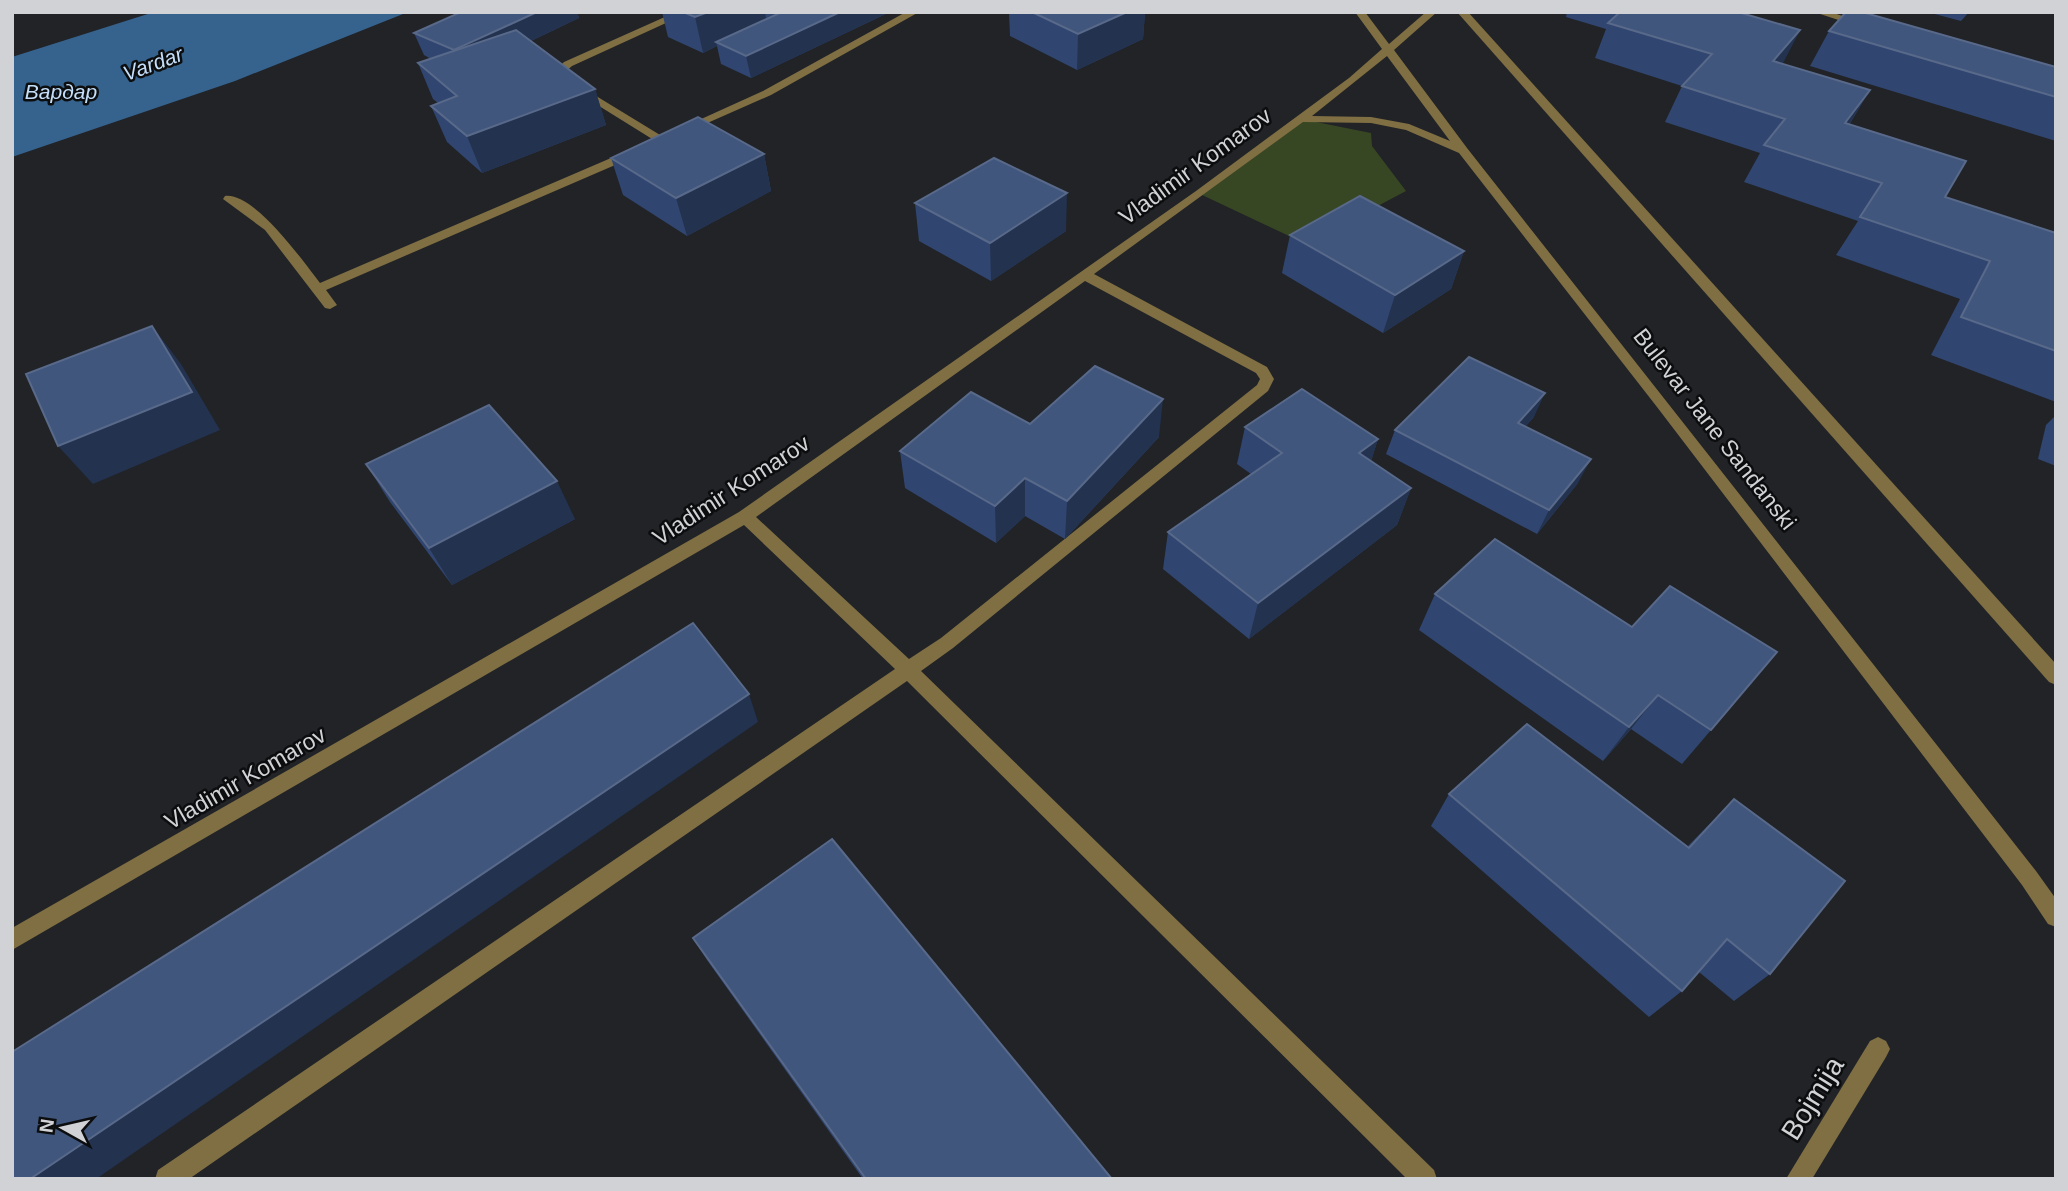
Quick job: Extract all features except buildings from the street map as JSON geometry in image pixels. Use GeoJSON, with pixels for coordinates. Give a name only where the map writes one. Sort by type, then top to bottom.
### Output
{"type":"FeatureCollection","features":[{"type":"Feature","properties":{"kind":"street"},"geometry":{"type":"LineString","coordinates":[[662,140],[559,78],[560,71],[568,64],[685,12]]}},
{"type":"Feature","properties":{"kind":"street"},"geometry":{"type":"LineString","coordinates":[[317,289],[767,93],[914,12]]}},
{"type":"Feature","properties":{"kind":"street","name":"Bulevar Jane Sandanski"},"geometry":{"type":"LineString","coordinates":[[1360,12],[1463,151],[1662,403],[2056,917]]}},
{"type":"Feature","properties":{"kind":"street","name":"Vladimir Komarov"},"geometry":{"type":"LineString","coordinates":[[12,940],[745,516],[1301,119],[1389,50],[1432,12]]}},
{"type":"Feature","properties":{"kind":"street"},"geometry":{"type":"LineString","coordinates":[[1462,12],[2056,677]]}},
{"type":"Feature","properties":{"kind":"street"},"geometry":{"type":"LineString","coordinates":[[1819,12],[1872,27]]}},
{"type":"Feature","properties":{"kind":"street"},"geometry":{"type":"LineString","coordinates":[[1301,119],[1371,120],[1409,127],[1463,151]]}},
{"type":"Feature","properties":{"kind":"street"},"geometry":{"type":"LineString","coordinates":[[229,199],[270,227],[330,305]]}},
{"type":"Feature","properties":{"kind":"street"},"geometry":{"type":"LineString","coordinates":[[167,1179],[947,642],[1209,435],[1263,388],[1267,379],[1262,370],[1085,275]]}},
{"type":"Feature","properties":{"kind":"street"},"geometry":{"type":"LineString","coordinates":[[745,516],[907,669],[1425,1179]]}},
{"type":"Feature","properties":{"kind":"street","name":"Bulevar Jane Sandanski"},"geometry":{"type":"LineString","coordinates":[[2028,878],[2056,908]]}},
{"type":"Feature","properties":{"kind":"street","name":"Bojmija"},"geometry":{"type":"LineString","coordinates":[[1798,1179],[1878,1049]]}},
{"type":"Feature","properties":{"kind":"green space"},"geometry":{"type":"Polygon","coordinates":[[[1301,119],[1371,133],[1372,146],[1406,191],[1306,244],[1200,194],[1301,119]]]}},
{"type":"Feature","properties":{"kind":"water","name":"Вардар"},"geometry":{"type":"Polygon","coordinates":[[[154,12],[408,12],[235,81],[12,157],[12,57],[154,12]]]}},
{"type":"Feature","properties":{"kind":"water label","name":"Vardar"},"geometry":{"type":"Point","coordinates":[153,64]}}]}
